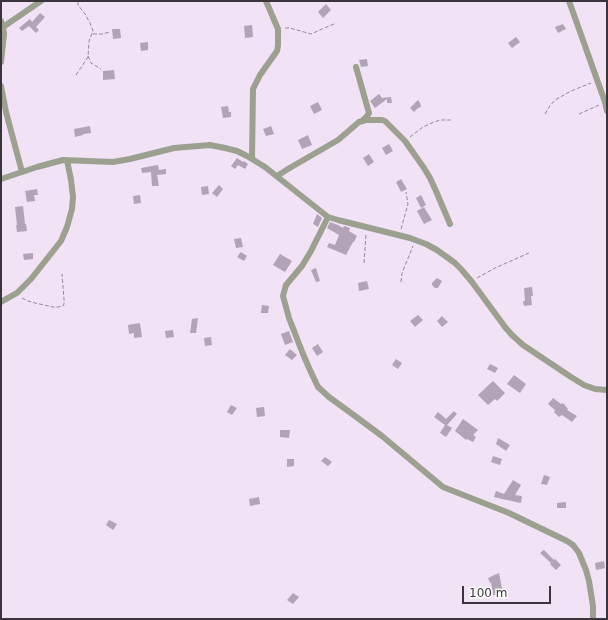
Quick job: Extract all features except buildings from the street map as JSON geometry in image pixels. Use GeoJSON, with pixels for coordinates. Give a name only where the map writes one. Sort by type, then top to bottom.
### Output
{"type":"FeatureCollection","features":[{"type":"Feature","properties":{"kind":"street"},"geometry":{"type":"LineString","coordinates":[[1,62],[4,40],[2,24],[41,1]]}},
{"type":"Feature","properties":{"kind":"street"},"geometry":{"type":"LineString","coordinates":[[252,159],[252,89],[278,46],[278,29],[266,1]]}},
{"type":"Feature","properties":{"kind":"street"},"geometry":{"type":"LineString","coordinates":[[569,1],[607,111]]}},
{"type":"Feature","properties":{"kind":"street"},"geometry":{"type":"LineString","coordinates":[[277,176],[338,140],[368,116],[369,112],[356,67]]}},
{"type":"Feature","properties":{"kind":"street"},"geometry":{"type":"LineString","coordinates":[[1,86],[6,112],[22,172]]}},
{"type":"Feature","properties":{"kind":"street"},"geometry":{"type":"LineString","coordinates":[[362,121],[379,119],[385,121],[405,142],[430,178],[450,224]]}},
{"type":"Feature","properties":{"kind":"street"},"geometry":{"type":"LineString","coordinates":[[1,180],[56,161],[113,162],[180,147],[210,146],[237,151],[277,176],[328,217],[416,240],[426,244],[447,257],[462,269],[505,327],[523,345],[584,385],[595,389],[607,390]]}},
{"type":"Feature","properties":{"kind":"street"},"geometry":{"type":"LineString","coordinates":[[1,302],[17,293],[32,279],[61,241],[67,228],[72,209],[73,197],[67,160]]}},
{"type":"Feature","properties":{"kind":"street"},"geometry":{"type":"LineString","coordinates":[[328,217],[311,251],[302,266],[286,285],[283,293],[289,318],[316,383],[329,397],[382,436],[443,487],[509,513],[573,545],[579,553],[586,570],[593,606],[592,619]]}},
{"type":"Feature","properties":{"kind":"path"},"geometry":{"type":"LineString","coordinates":[[76,75],[87,58],[89,41],[93,28],[78,5],[78,1]]}},
{"type":"Feature","properties":{"kind":"path"},"geometry":{"type":"LineString","coordinates":[[278,29],[290,28],[311,34],[336,22]]}},
{"type":"Feature","properties":{"kind":"path"},"geometry":{"type":"LineString","coordinates":[[92,34],[110,32]]}},
{"type":"Feature","properties":{"kind":"path"},"geometry":{"type":"LineString","coordinates":[[88,55],[91,64],[101,69]]}},
{"type":"Feature","properties":{"kind":"path"},"geometry":{"type":"LineString","coordinates":[[545,114],[549,106],[555,100],[571,91],[597,81]]}},
{"type":"Feature","properties":{"kind":"path"},"geometry":{"type":"LineString","coordinates":[[580,114],[605,102]]}},
{"type":"Feature","properties":{"kind":"path"},"geometry":{"type":"LineString","coordinates":[[405,142],[429,124],[437,120],[451,120]]}},
{"type":"Feature","properties":{"kind":"path"},"geometry":{"type":"LineString","coordinates":[[399,235],[407,207],[406,192]]}},
{"type":"Feature","properties":{"kind":"path"},"geometry":{"type":"LineString","coordinates":[[364,263],[367,227]]}},
{"type":"Feature","properties":{"kind":"path"},"geometry":{"type":"LineString","coordinates":[[401,282],[402,274],[416,240]]}},
{"type":"Feature","properties":{"kind":"path"},"geometry":{"type":"LineString","coordinates":[[472,282],[495,268],[529,253]]}},
{"type":"Feature","properties":{"kind":"path"},"geometry":{"type":"LineString","coordinates":[[17,293],[22,298],[35,303],[60,307],[64,304],[62,274]]}}]}
